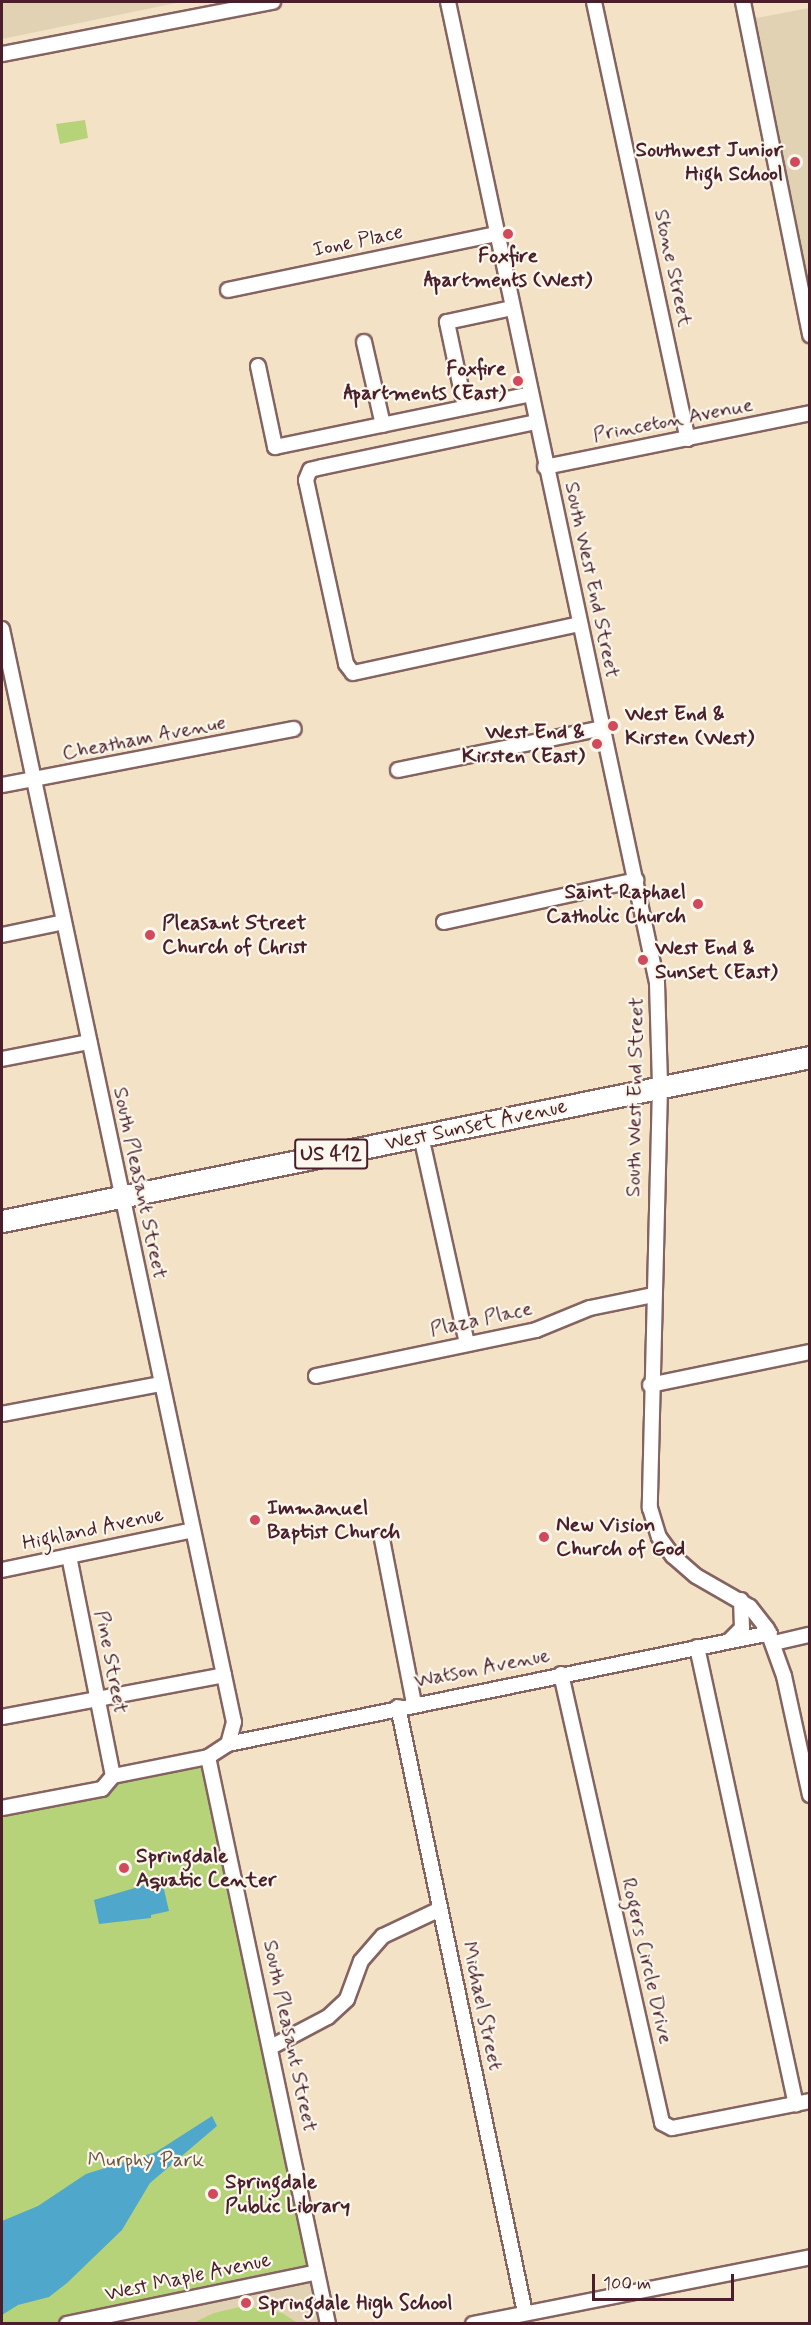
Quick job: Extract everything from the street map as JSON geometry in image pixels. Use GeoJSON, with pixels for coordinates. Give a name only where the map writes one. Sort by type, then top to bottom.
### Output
{"type":"FeatureCollection","features":[{"type":"Feature","properties":{"kind":"highway","name":"West Sunset Avenue"},"geometry":{"type":"LineString","coordinates":[[2,1221],[810,1057]]}},
{"type":"Feature","properties":{"kind":"street"},"geometry":{"type":"LineString","coordinates":[[2,54],[273,2]]}},
{"type":"Feature","properties":{"kind":"street","name":"South West End Street"},"geometry":{"type":"LineString","coordinates":[[448,2],[545,467],[657,983],[660,1087],[648,1490],[659,1537],[685,1568],[741,1600],[759,1616],[772,1638],[810,1795]]}},
{"type":"Feature","properties":{"kind":"street","name":"Stone Street"},"geometry":{"type":"LineString","coordinates":[[594,2],[688,439]]}},
{"type":"Feature","properties":{"kind":"street"},"geometry":{"type":"LineString","coordinates":[[743,2],[810,335]]}},
{"type":"Feature","properties":{"kind":"street","name":"Ione Place"},"geometry":{"type":"LineString","coordinates":[[228,290],[497,234]]}},
{"type":"Feature","properties":{"kind":"street"},"geometry":{"type":"LineString","coordinates":[[465,408],[447,322],[512,308]]}},
{"type":"Feature","properties":{"kind":"street"},"geometry":{"type":"LineString","coordinates":[[364,342],[382,425]]}},
{"type":"Feature","properties":{"kind":"street"},"geometry":{"type":"LineString","coordinates":[[258,366],[275,447],[530,394]]}},
{"type":"Feature","properties":{"kind":"street","name":"Princeton Avenue"},"geometry":{"type":"LineString","coordinates":[[545,467],[810,413]]}},
{"type":"Feature","properties":{"kind":"street"},"geometry":{"type":"LineString","coordinates":[[536,422],[310,470],[306,480],[346,664],[353,673],[580,624]]}},
{"type":"Feature","properties":{"kind":"street","name":"South Pleasant Street"},"geometry":{"type":"LineString","coordinates":[[2,629],[3,644],[34,780],[234,1722],[228,1744]]}},
{"type":"Feature","properties":{"kind":"street"},"geometry":{"type":"LineString","coordinates":[[398,770],[603,728]]}},
{"type":"Feature","properties":{"kind":"street","name":"Cheatham Avenue"},"geometry":{"type":"LineString","coordinates":[[2,786],[294,729]]}},
{"type":"Feature","properties":{"kind":"street"},"geometry":{"type":"LineString","coordinates":[[444,922],[636,880]]}},
{"type":"Feature","properties":{"kind":"street"},"geometry":{"type":"LineString","coordinates":[[2,935],[64,922]]}},
{"type":"Feature","properties":{"kind":"street"},"geometry":{"type":"LineString","coordinates":[[2,1059],[89,1042]]}},
{"type":"Feature","properties":{"kind":"street"},"geometry":{"type":"LineString","coordinates":[[421,1136],[467,1344]]}},
{"type":"Feature","properties":{"kind":"street","name":"Plaza Place"},"geometry":{"type":"LineString","coordinates":[[316,1376],[536,1330],[590,1308],[653,1295]]}},
{"type":"Feature","properties":{"kind":"street"},"geometry":{"type":"LineString","coordinates":[[650,1385],[810,1352]]}},
{"type":"Feature","properties":{"kind":"street"},"geometry":{"type":"LineString","coordinates":[[2,1414],[161,1383]]}},
{"type":"Feature","properties":{"kind":"street","name":"Highland Avenue"},"geometry":{"type":"LineString","coordinates":[[2,1570],[193,1530]]}},
{"type":"Feature","properties":{"kind":"street"},"geometry":{"type":"LineString","coordinates":[[382,1539],[414,1704]]}},
{"type":"Feature","properties":{"kind":"street","name":"Pine Street"},"geometry":{"type":"LineString","coordinates":[[69,1556],[113,1776]]}},
{"type":"Feature","properties":{"kind":"street"},"geometry":{"type":"LineString","coordinates":[[728,1641],[742,1628],[741,1600]]}},
{"type":"Feature","properties":{"kind":"street","name":"Watson Avenue"},"geometry":{"type":"LineString","coordinates":[[208,1757],[228,1744],[398,1707],[728,1641],[810,1635]]}},
{"type":"Feature","properties":{"kind":"street","name":"Rogers Circle Drive"},"geometry":{"type":"LineString","coordinates":[[561,1674],[662,2124],[672,2128],[803,2102],[697,1647]]}},
{"type":"Feature","properties":{"kind":"street"},"geometry":{"type":"LineString","coordinates":[[2,1717],[224,1675]]}},
{"type":"Feature","properties":{"kind":"street","name":"Michael Street"},"geometry":{"type":"LineString","coordinates":[[398,1707],[525,2313]]}},
{"type":"Feature","properties":{"kind":"street"},"geometry":{"type":"LineString","coordinates":[[2,1808],[102,1789],[113,1776],[208,1757]]}},
{"type":"Feature","properties":{"kind":"street","name":"South Pleasant Street"},"geometry":{"type":"LineString","coordinates":[[208,1757],[272,2048],[328,2324]]}},
{"type":"Feature","properties":{"kind":"street"},"geometry":{"type":"LineString","coordinates":[[272,2048],[328,2017],[347,1999],[361,1961],[383,1936],[440,1909]]}},
{"type":"Feature","properties":{"kind":"street"},"geometry":{"type":"LineString","coordinates":[[473,2324],[810,2257]]}},
{"type":"Feature","properties":{"kind":"street","name":"West Maple Avenue"},"geometry":{"type":"LineString","coordinates":[[67,2324],[317,2272]]}},
{"type":"Feature","properties":{"kind":"shaded area"},"geometry":{"type":"Polygon","coordinates":[[[2,2],[181,2],[2,39],[2,2]]]}},
{"type":"Feature","properties":{"kind":"shaded area","name":"Southwest Junior High School"},"geometry":{"type":"Polygon","coordinates":[[[809,8],[809,305],[751,19],[809,8]]]}},
{"type":"Feature","properties":{"kind":"shaded area","name":"Springdale High School"},"geometry":{"type":"Polygon","coordinates":[[[317,2272],[328,2324],[67,2324],[317,2272]]]}},
{"type":"Feature","properties":{"kind":"green space"},"geometry":{"type":"Polygon","coordinates":[[[85,120],[88,138],[60,144],[56,124],[85,120]]]}},
{"type":"Feature","properties":{"kind":"green space","name":"Murphy Park"},"geometry":{"type":"Polygon","coordinates":[[[208,1757],[317,2272],[67,2323],[2,2324],[2,1808],[102,1789],[113,1776],[208,1757]]]}},
{"type":"Feature","properties":{"kind":"green space"},"geometry":{"type":"Polygon","coordinates":[[[244,2306],[282,2313],[298,2323],[193,2323],[214,2313],[244,2306]]]}},
{"type":"Feature","properties":{"kind":"water"},"geometry":{"type":"Polygon","coordinates":[[[145,1885],[163,1885],[169,1911],[151,1915],[151,1918],[99,1924],[94,1900],[145,1885]]]}},
{"type":"Feature","properties":{"kind":"water"},"geometry":{"type":"Polygon","coordinates":[[[212,2116],[217,2126],[150,2183],[122,2230],[67,2283],[49,2297],[18,2305],[2,2315],[2,2221],[38,2206],[86,2174],[156,2152],[212,2116]]]}},
{"type":"Feature","properties":{"kind":"place","name":"Southwest Junior High School"},"geometry":{"type":"Point","coordinates":[795,162]}},
{"type":"Feature","properties":{"kind":"place","name":"Foxfire Apartments (West)"},"geometry":{"type":"Point","coordinates":[508,234]}},
{"type":"Feature","properties":{"kind":"place","name":"Foxfire Apartments (East)"},"geometry":{"type":"Point","coordinates":[518,381]}},
{"type":"Feature","properties":{"kind":"place","name":"West End & Kirsten (West)"},"geometry":{"type":"Point","coordinates":[613,726]}},
{"type":"Feature","properties":{"kind":"place","name":"West End & Kirsten (East)"},"geometry":{"type":"Point","coordinates":[597,744]}},
{"type":"Feature","properties":{"kind":"place","name":"Saint Raphael Catholic Church"},"geometry":{"type":"Point","coordinates":[698,904]}},
{"type":"Feature","properties":{"kind":"place","name":"Pleasant Street Church of Christ"},"geometry":{"type":"Point","coordinates":[150,935]}},
{"type":"Feature","properties":{"kind":"place","name":"West End & Sunset (East)"},"geometry":{"type":"Point","coordinates":[643,960]}},
{"type":"Feature","properties":{"kind":"place","name":"Immanuel Baptist Church"},"geometry":{"type":"Point","coordinates":[255,1520]}},
{"type":"Feature","properties":{"kind":"place","name":"New Vision Church of God"},"geometry":{"type":"Point","coordinates":[544,1537]}},
{"type":"Feature","properties":{"kind":"place","name":"Springdale Aquatic Center"},"geometry":{"type":"Point","coordinates":[124,1868]}},
{"type":"Feature","properties":{"kind":"place","name":"Springdale Public Library"},"geometry":{"type":"Point","coordinates":[213,2194]}},
{"type":"Feature","properties":{"kind":"place","name":"Springdale High School"},"geometry":{"type":"Point","coordinates":[246,2303]}}]}
